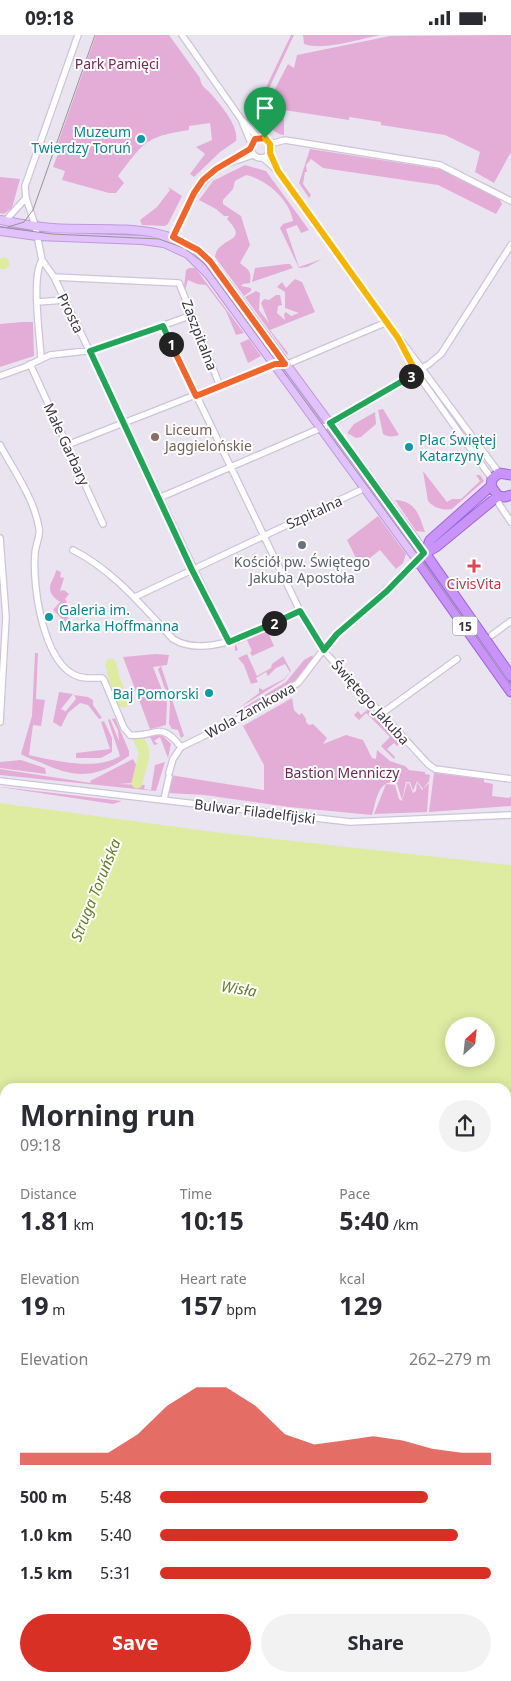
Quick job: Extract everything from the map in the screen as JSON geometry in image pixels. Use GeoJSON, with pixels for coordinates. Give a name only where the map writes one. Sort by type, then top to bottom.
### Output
{"type":"FeatureCollection","features":[{"type":"Feature","properties":{"kind":"main road"},"geometry":{"type":"LineString","coordinates":[[424,553],[436,547],[498,496],[502,477]]}},
{"type":"Feature","properties":{"kind":"main road"},"geometry":{"type":"LineString","coordinates":[[418,561],[430,540],[502,477]]}},
{"type":"Feature","properties":{"kind":"main road"},"geometry":{"type":"LineString","coordinates":[[498,496],[505,497],[511,495]]}},
{"type":"Feature","properties":{"kind":"main road","name":"15"},"geometry":{"type":"LineString","coordinates":[[424,553],[511,676]]}},
{"type":"Feature","properties":{"kind":"main road","name":"15"},"geometry":{"type":"LineString","coordinates":[[418,561],[511,692]]}},
{"type":"Feature","properties":{"kind":"street"},"geometry":{"type":"LineString","coordinates":[[2,221],[26,198],[25,186],[78,35]]}},
{"type":"Feature","properties":{"kind":"street"},"geometry":{"type":"LineString","coordinates":[[182,35],[241,119],[258,138],[265,138],[270,144],[270,153],[278,171],[419,370],[502,477]]}},
{"type":"Feature","properties":{"kind":"street"},"geometry":{"type":"LineString","coordinates":[[241,119],[252,149],[278,171]]}},
{"type":"Feature","properties":{"kind":"street"},"geometry":{"type":"LineString","coordinates":[[173,237],[198,186],[209,174],[252,149],[258,138]]}},
{"type":"Feature","properties":{"kind":"street"},"geometry":{"type":"LineString","coordinates":[[270,144],[285,140],[440,165],[511,201]]}},
{"type":"Feature","properties":{"kind":"street"},"geometry":{"type":"LineString","coordinates":[[263,158],[270,153]]}},
{"type":"Feature","properties":{"kind":"street","name":"Prosta"},"geometry":{"type":"LineString","coordinates":[[26,198],[35,225],[42,260],[54,277],[192,570],[229,642]]}},
{"type":"Feature","properties":{"kind":"street"},"geometry":{"type":"LineString","coordinates":[[2,221],[35,225],[144,230],[173,237],[198,250],[210,261],[424,553]]}},
{"type":"Feature","properties":{"kind":"street"},"geometry":{"type":"LineString","coordinates":[[0,231],[37,236],[142,240],[174,247],[188,254],[203,267],[418,561]]}},
{"type":"Feature","properties":{"kind":"street"},"geometry":{"type":"LineString","coordinates":[[159,498],[330,423],[419,370],[440,354],[511,245]]}},
{"type":"Feature","properties":{"kind":"street"},"geometry":{"type":"LineString","coordinates":[[41,358],[37,302],[39,268],[42,260]]}},
{"type":"Feature","properties":{"kind":"street","name":"Zaszpitalna"},"geometry":{"type":"LineString","coordinates":[[54,277],[180,284],[220,387]]}},
{"type":"Feature","properties":{"kind":"street"},"geometry":{"type":"LineString","coordinates":[[37,302],[65,300]]}},
{"type":"Feature","properties":{"kind":"street"},"geometry":{"type":"LineString","coordinates":[[0,376],[50,355],[90,351],[192,315]]}},
{"type":"Feature","properties":{"kind":"street"},"geometry":{"type":"LineString","coordinates":[[67,445],[275,364],[285,364],[386,322]]}},
{"type":"Feature","properties":{"kind":"street","name":"Świętego Jakuba"},"geometry":{"type":"LineString","coordinates":[[163,326],[300,611],[324,650],[432,768],[511,779]]}},
{"type":"Feature","properties":{"kind":"street","name":"Małe Garbary"},"geometry":{"type":"LineString","coordinates":[[30,364],[103,524]]}},
{"type":"Feature","properties":{"kind":"street"},"geometry":{"type":"LineString","coordinates":[[0,445],[30,501],[39,527],[35,553],[36,588],[50,643],[63,667],[77,677],[102,678],[104,680],[124,728],[130,735],[160,731],[172,736],[181,747],[173,759],[164,799]]}},
{"type":"Feature","properties":{"kind":"street","name":"Szpitalna"},"geometry":{"type":"LineString","coordinates":[[135,597],[365,488]]}},
{"type":"Feature","properties":{"kind":"street"},"geometry":{"type":"LineString","coordinates":[[498,496],[499,504],[511,522]]}},
{"type":"Feature","properties":{"kind":"street"},"geometry":{"type":"LineString","coordinates":[[0,538],[6,617],[0,722]]}},
{"type":"Feature","properties":{"kind":"street"},"geometry":{"type":"LineString","coordinates":[[416,542],[430,540]]}},
{"type":"Feature","properties":{"kind":"street"},"geometry":{"type":"LineString","coordinates":[[73,550],[104,569],[135,597],[179,643],[214,646],[229,642],[300,611]]}},
{"type":"Feature","properties":{"kind":"street","name":"Wola Zamkowa"},"geometry":{"type":"LineString","coordinates":[[181,747],[235,721],[291,689],[305,677],[337,634],[418,561]]}},
{"type":"Feature","properties":{"kind":"street"},"geometry":{"type":"LineString","coordinates":[[492,635],[511,621]]}},
{"type":"Feature","properties":{"kind":"street"},"geometry":{"type":"LineString","coordinates":[[381,714],[458,659]]}},
{"type":"Feature","properties":{"kind":"street","name":"Bulwar Filadelfijski"},"geometry":{"type":"LineString","coordinates":[[0,781],[350,821],[511,815]]}},
{"type":"Feature","properties":{"kind":"green space","name":"Park Pamięci"},"geometry":{"type":"Polygon","coordinates":[[[96,35],[169,35],[203,85],[232,122],[236,141],[220,152],[194,177],[190,174],[205,154],[196,147],[212,140],[210,123],[189,126],[189,130],[163,135],[140,148],[118,176],[124,183],[116,193],[109,193],[62,180],[65,171],[53,167],[60,148],[58,143],[96,35]]]}},
{"type":"Feature","properties":{"kind":"green space"},"geometry":{"type":"Polygon","coordinates":[[[291,35],[294,35],[257,114],[252,115],[246,112],[250,108],[253,112],[256,110],[255,106],[260,100],[291,35]]]}},
{"type":"Feature","properties":{"kind":"green space"},"geometry":{"type":"Polygon","coordinates":[[[303,35],[380,35],[342,44],[312,46],[304,44],[303,35]]]}},
{"type":"Feature","properties":{"kind":"green space"},"geometry":{"type":"Polygon","coordinates":[[[511,35],[511,152],[494,183],[475,172],[480,152],[445,135],[381,125],[381,122],[349,117],[349,120],[284,110],[284,135],[273,130],[264,110],[288,64],[294,68],[297,55],[390,36],[511,35]]]}},
{"type":"Feature","properties":{"kind":"green space"},"geometry":{"type":"Polygon","coordinates":[[[310,149],[446,170],[495,197],[498,196],[502,204],[496,214],[438,185],[323,168],[311,159],[306,165],[307,172],[305,172],[303,184],[311,195],[309,198],[299,183],[310,149]]]}},
{"type":"Feature","properties":{"kind":"green space"},"geometry":{"type":"Polygon","coordinates":[[[245,165],[266,171],[309,230],[301,233],[297,225],[286,229],[299,267],[322,259],[307,267],[299,268],[280,228],[283,224],[293,221],[291,213],[282,198],[269,186],[254,177],[246,175],[235,181],[233,189],[223,200],[223,204],[241,216],[250,245],[240,263],[249,271],[250,275],[250,283],[241,286],[251,288],[251,291],[244,296],[215,257],[219,248],[236,234],[233,226],[227,219],[229,216],[224,216],[216,209],[199,200],[213,181],[245,165]]]}},
{"type":"Feature","properties":{"kind":"green space"},"geometry":{"type":"Polygon","coordinates":[[[0,177],[20,179],[12,208],[4,214],[0,213],[0,177]]]}},
{"type":"Feature","properties":{"kind":"green space"},"geometry":{"type":"Polygon","coordinates":[[[168,187],[182,196],[168,224],[165,226],[142,225],[140,220],[157,207],[170,190],[168,187]]]}},
{"type":"Feature","properties":{"kind":"green space"},"geometry":{"type":"Polygon","coordinates":[[[290,264],[293,268],[252,282],[255,268],[290,264]]]}},
{"type":"Feature","properties":{"kind":"green space"},"geometry":{"type":"Polygon","coordinates":[[[195,268],[244,333],[236,335],[226,311],[206,285],[188,280],[185,290],[186,270],[195,268]]]}},
{"type":"Feature","properties":{"kind":"green space"},"geometry":{"type":"Polygon","coordinates":[[[295,279],[302,282],[315,312],[270,330],[288,353],[287,355],[245,297],[256,291],[260,293],[259,310],[269,323],[261,303],[264,299],[269,300],[276,295],[280,295],[282,305],[278,306],[277,313],[285,320],[284,314],[286,312],[291,316],[299,313],[285,308],[285,292],[277,287],[282,282],[286,288],[295,279]]]}},
{"type":"Feature","properties":{"kind":"green space"},"geometry":{"type":"Polygon","coordinates":[[[33,322],[34,356],[0,367],[0,324],[33,322]]]}},
{"type":"Feature","properties":{"kind":"green space"},"geometry":{"type":"Polygon","coordinates":[[[249,339],[261,356],[248,363],[240,343],[249,339]]]}},
{"type":"Feature","properties":{"kind":"green space"},"geometry":{"type":"Polygon","coordinates":[[[383,409],[399,435],[386,436],[383,434],[378,410],[383,409]]]}},
{"type":"Feature","properties":{"kind":"green space"},"geometry":{"type":"Polygon","coordinates":[[[375,412],[376,424],[361,437],[356,438],[347,433],[354,424],[375,412]]]}},
{"type":"Feature","properties":{"kind":"green space"},"geometry":{"type":"Polygon","coordinates":[[[423,471],[447,502],[452,499],[461,499],[480,481],[476,475],[480,475],[484,481],[452,509],[442,509],[428,501],[423,471]]]}},
{"type":"Feature","properties":{"kind":"green space"},"geometry":{"type":"Polygon","coordinates":[[[395,500],[408,503],[416,510],[425,532],[416,531],[395,500]]]}},
{"type":"Feature","properties":{"kind":"green space"},"geometry":{"type":"Polygon","coordinates":[[[378,516],[406,554],[403,563],[396,569],[380,550],[360,566],[347,540],[378,516]]]}},
{"type":"Feature","properties":{"kind":"green space"},"geometry":{"type":"Polygon","coordinates":[[[56,570],[61,572],[60,577],[64,578],[60,591],[64,590],[69,594],[65,599],[67,602],[61,611],[72,621],[68,618],[65,622],[53,610],[60,602],[54,597],[50,589],[56,570]]]}},
{"type":"Feature","properties":{"kind":"green space"},"geometry":{"type":"Polygon","coordinates":[[[267,630],[274,646],[252,656],[247,640],[236,645],[238,650],[235,651],[235,644],[267,630]]]}},
{"type":"Feature","properties":{"kind":"green space"},"geometry":{"type":"Polygon","coordinates":[[[35,653],[38,653],[36,699],[45,700],[41,726],[33,725],[29,755],[51,760],[88,764],[110,761],[120,756],[108,720],[110,719],[119,741],[118,730],[112,719],[115,718],[129,751],[129,756],[107,769],[86,774],[76,774],[54,768],[21,754],[32,716],[35,653]]]}},
{"type":"Feature","properties":{"kind":"green space"},"geometry":{"type":"Polygon","coordinates":[[[156,654],[169,655],[167,665],[153,667],[167,703],[166,725],[150,729],[123,657],[156,654]]]}},
{"type":"Feature","properties":{"kind":"green space"},"geometry":{"type":"Polygon","coordinates":[[[247,654],[257,676],[271,668],[272,664],[283,656],[291,671],[284,680],[239,708],[259,693],[259,688],[263,690],[284,679],[290,672],[285,664],[276,668],[268,676],[266,672],[256,678],[258,682],[251,684],[244,665],[238,658],[247,654]]]}},
{"type":"Feature","properties":{"kind":"green space"},"geometry":{"type":"Polygon","coordinates":[[[311,656],[315,657],[301,676],[293,683],[246,712],[241,709],[286,682],[304,660],[311,656]]]}},
{"type":"Feature","properties":{"kind":"green space"},"geometry":{"type":"Polygon","coordinates":[[[161,666],[184,736],[181,738],[178,730],[172,729],[169,724],[170,703],[158,669],[161,666]]]}},
{"type":"Feature","properties":{"kind":"green space"},"geometry":{"type":"Polygon","coordinates":[[[59,692],[73,694],[61,709],[65,712],[76,699],[74,695],[88,697],[93,700],[93,705],[102,718],[99,719],[88,705],[80,703],[68,713],[61,727],[53,722],[59,692]]]}},
{"type":"Feature","properties":{"kind":"green space","name":"Bastion Menniczy"},"geometry":{"type":"Polygon","coordinates":[[[292,698],[294,710],[299,715],[302,713],[309,725],[313,724],[327,738],[323,744],[346,735],[363,740],[372,758],[376,759],[377,750],[390,761],[405,766],[409,770],[425,772],[425,774],[430,775],[429,781],[423,789],[417,781],[413,791],[410,782],[406,782],[402,800],[397,784],[387,783],[378,794],[372,815],[289,807],[204,795],[167,793],[170,775],[264,790],[264,765],[243,726],[292,698]]]}},
{"type":"Feature","properties":{"kind":"green space"},"geometry":{"type":"Polygon","coordinates":[[[368,709],[399,744],[397,746],[394,743],[387,749],[395,757],[394,759],[381,746],[390,737],[366,713],[359,720],[354,715],[358,711],[361,715],[368,709]]]}},
{"type":"Feature","properties":{"kind":"green space"},"geometry":{"type":"Polygon","coordinates":[[[104,721],[112,738],[112,752],[101,758],[76,758],[76,753],[110,749],[101,722],[104,721]]]}},
{"type":"Feature","properties":{"kind":"green space"},"geometry":{"type":"Polygon","coordinates":[[[153,733],[163,736],[171,744],[168,758],[160,737],[154,741],[158,744],[154,745],[150,737],[143,739],[148,750],[146,754],[136,745],[137,739],[153,733]]]}},
{"type":"Feature","properties":{"kind":"green space"},"geometry":{"type":"Polygon","coordinates":[[[133,759],[138,768],[133,783],[118,784],[145,785],[144,789],[151,790],[155,765],[165,762],[156,791],[0,775],[0,769],[91,783],[90,781],[133,759]]]}},
{"type":"Feature","properties":{"kind":"green space"},"geometry":{"type":"Polygon","coordinates":[[[21,760],[45,768],[46,774],[0,768],[0,762],[21,760]]]}},
{"type":"Feature","properties":{"kind":"green space"},"geometry":{"type":"Polygon","coordinates":[[[434,773],[484,779],[484,782],[493,784],[492,796],[509,798],[511,796],[511,806],[429,812],[434,773]]]}},
{"type":"Feature","properties":{"kind":"green space"},"geometry":{"type":"Polygon","coordinates":[[[417,782],[422,790],[429,783],[427,812],[374,814],[386,784],[395,785],[399,799],[402,801],[407,783],[409,783],[413,793],[416,791],[417,782]]]}},
{"type":"Feature","properties":{"kind":"green space"},"geometry":{"type":"Polygon","coordinates":[[[0,787],[2,787],[122,801],[113,804],[0,787]]]}},
{"type":"Feature","properties":{"kind":"water","name":"Wisła"},"geometry":{"type":"Polygon","coordinates":[[[0,803],[214,832],[511,865],[511,1083],[0,1083],[0,803]]]}},
{"type":"Feature","properties":{"kind":"waterway","name":"Struga Toruńska"},"geometry":{"type":"LineString","coordinates":[[111,664],[123,702]]}},
{"type":"Feature","properties":{"kind":"waterway","name":"Struga Toruńska"},"geometry":{"type":"LineString","coordinates":[[139,740],[144,751]]}},
{"type":"Feature","properties":{"kind":"waterway","name":"Struga Toruńska"},"geometry":{"type":"LineString","coordinates":[[137,783],[144,755]]}},
{"type":"Feature","properties":{"kind":"tram line"},"geometry":{"type":"LineString","coordinates":[[8,227],[24,222],[33,210],[95,35]]}},
{"type":"Feature","properties":{"kind":"tram line"},"geometry":{"type":"LineString","coordinates":[[0,227],[52,234],[159,239],[184,248],[204,263],[420,558],[511,686]]}},
{"type":"Feature","properties":{"kind":"place","name":"Muzeum Twierdzy Toruń"},"geometry":{"type":"Point","coordinates":[141,139]}},
{"type":"Feature","properties":{"kind":"place","name":"Liceum Jaggielońskie"},"geometry":{"type":"Point","coordinates":[155,437]}},
{"type":"Feature","properties":{"kind":"place","name":"Plac Świętej Katarzyny"},"geometry":{"type":"Point","coordinates":[409,447]}},
{"type":"Feature","properties":{"kind":"place","name":"Kościół pw. Świętego Jakuba Apostoła"},"geometry":{"type":"Point","coordinates":[302,545]}},
{"type":"Feature","properties":{"kind":"place","name":"CivisVita"},"geometry":{"type":"Point","coordinates":[474,566]}},
{"type":"Feature","properties":{"kind":"place","name":"Galeria im. Marka Hoffmanna"},"geometry":{"type":"Point","coordinates":[49,617]}},
{"type":"Feature","properties":{"kind":"place","name":"Baj Pomorski"},"geometry":{"type":"Point","coordinates":[209,693]}},
{"type":"Feature","properties":{"kind":"route"},"geometry":{"type":"LineString","coordinates":[[265,138],[270,144],[270,153],[278,171],[398,338],[416,372],[338,420],[330,423],[424,553],[387,591],[337,634],[324,650],[300,611],[229,642],[192,570],[90,351],[163,326],[196,396],[275,364],[285,364],[205,255],[184,241],[173,237],[194,193],[203,180],[240,153],[250,149],[251,143],[255,139],[265,138]]}}]}
